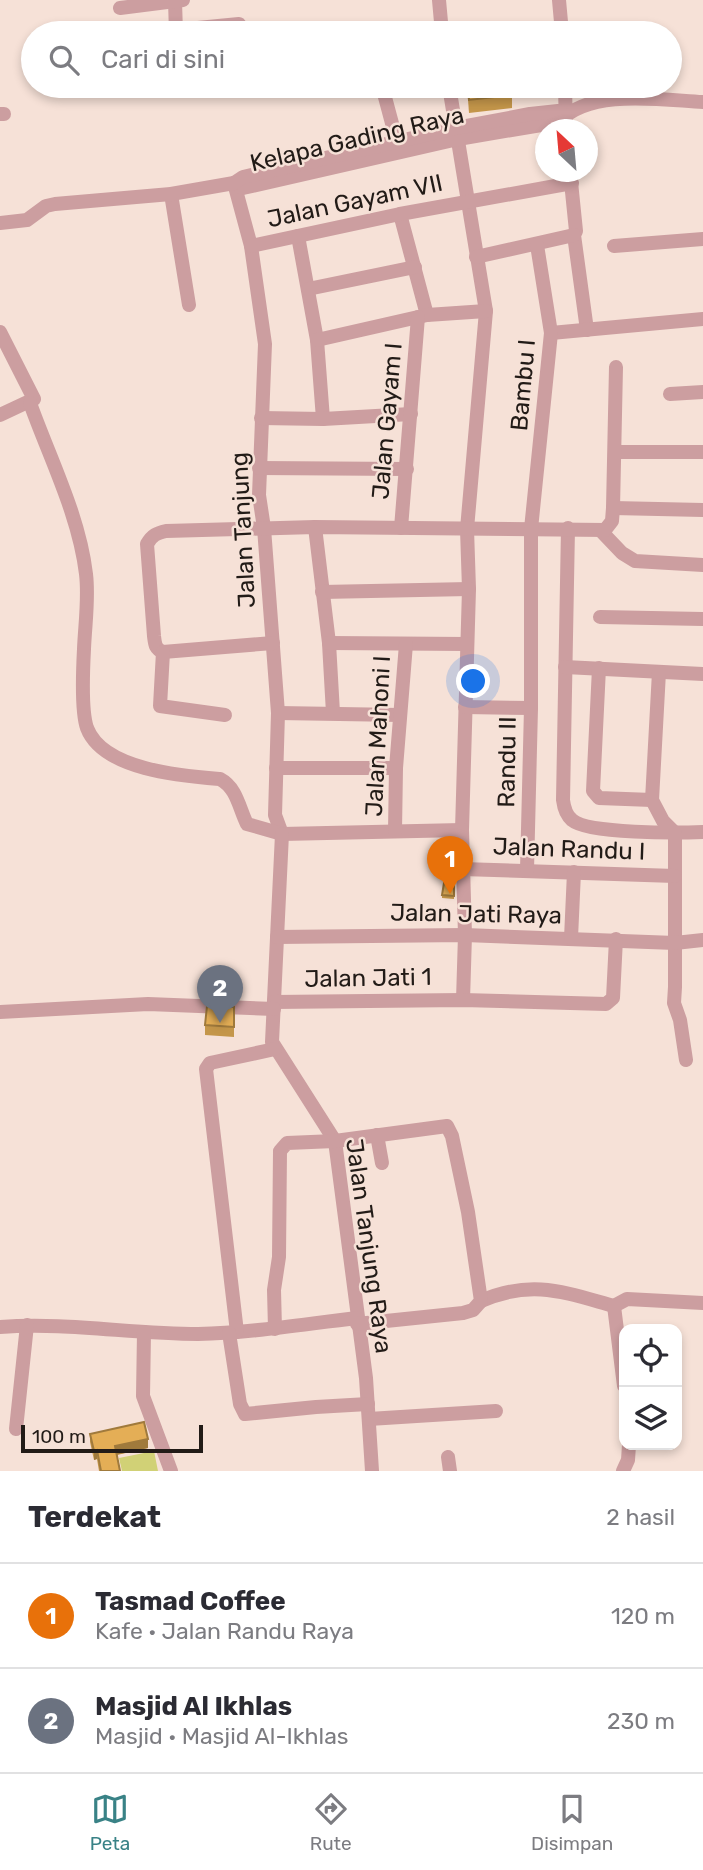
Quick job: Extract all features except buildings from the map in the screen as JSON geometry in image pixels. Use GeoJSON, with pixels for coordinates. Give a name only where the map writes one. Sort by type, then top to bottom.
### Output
{"type":"FeatureCollection","features":[{"type":"Feature","properties":{"kind":"street"},"geometry":{"type":"LineString","coordinates":[[439,0],[441,21]]}},
{"type":"Feature","properties":{"kind":"street"},"geometry":{"type":"LineString","coordinates":[[559,0],[561,21]]}},
{"type":"Feature","properties":{"kind":"street"},"geometry":{"type":"LineString","coordinates":[[120,8],[179,1],[177,21]]}},
{"type":"Feature","properties":{"kind":"street"},"geometry":{"type":"LineString","coordinates":[[385,98],[397,142]]}},
{"type":"Feature","properties":{"kind":"street"},"geometry":{"type":"LineString","coordinates":[[451,98],[486,311],[467,529],[470,589],[462,830],[465,935],[463,1000]]}},
{"type":"Feature","properties":{"kind":"street"},"geometry":{"type":"LineString","coordinates":[[565,98],[566,119]]}},
{"type":"Feature","properties":{"kind":"street","name":"Kelapa Gading Raya"},"geometry":{"type":"LineString","coordinates":[[570,119],[587,105],[612,99],[703,102]]}},
{"type":"Feature","properties":{"kind":"street","name":"Kelapa Gading Raya"},"geometry":{"type":"LineString","coordinates":[[457,134],[256,186],[243,188],[234,183],[243,177],[397,142],[457,134],[535,125]]}},
{"type":"Feature","properties":{"kind":"street","name":"Jalan Gayam VII"},"geometry":{"type":"LineString","coordinates":[[251,246],[549,182]]}},
{"type":"Feature","properties":{"kind":"street"},"geometry":{"type":"LineString","coordinates":[[571,182],[576,231],[574,235],[587,330]]}},
{"type":"Feature","properties":{"kind":"street"},"geometry":{"type":"LineString","coordinates":[[0,223],[27,220],[46,206],[55,204],[171,194],[234,183]]}},
{"type":"Feature","properties":{"kind":"street","name":"Jalan Tanjung"},"geometry":{"type":"LineString","coordinates":[[234,183],[251,246],[265,344],[259,495],[264,528],[278,713],[275,815],[282,834]]}},
{"type":"Feature","properties":{"kind":"street"},"geometry":{"type":"LineString","coordinates":[[171,194],[189,305]]}},
{"type":"Feature","properties":{"kind":"street","name":"Jalan Gayam I"},"geometry":{"type":"LineString","coordinates":[[400,214],[415,267],[422,316],[401,528]]}},
{"type":"Feature","properties":{"kind":"street"},"geometry":{"type":"LineString","coordinates":[[476,257],[574,235]]}},
{"type":"Feature","properties":{"kind":"street"},"geometry":{"type":"LineString","coordinates":[[298,236],[317,340],[323,419]]}},
{"type":"Feature","properties":{"kind":"street"},"geometry":{"type":"LineString","coordinates":[[614,246],[703,239]]}},
{"type":"Feature","properties":{"kind":"street","name":"Bambu I"},"geometry":{"type":"LineString","coordinates":[[531,529],[551,333],[537,245]]}},
{"type":"Feature","properties":{"kind":"street"},"geometry":{"type":"LineString","coordinates":[[308,289],[415,267]]}},
{"type":"Feature","properties":{"kind":"street"},"geometry":{"type":"LineString","coordinates":[[317,340],[422,316],[486,311]]}},
{"type":"Feature","properties":{"kind":"street"},"geometry":{"type":"LineString","coordinates":[[551,333],[703,319]]}},
{"type":"Feature","properties":{"kind":"street"},"geometry":{"type":"LineString","coordinates":[[0,332],[33,396],[30,403],[73,519],[86,575],[84,703],[88,730],[96,744],[125,761],[162,772],[220,779],[228,783],[235,794],[247,824],[282,834],[462,830]]}},
{"type":"Feature","properties":{"kind":"street"},"geometry":{"type":"LineString","coordinates":[[273,643],[163,652],[155,647],[147,544],[151,537],[166,531],[315,527],[568,528],[601,531],[609,526],[613,508],[616,367]]}},
{"type":"Feature","properties":{"kind":"street"},"geometry":{"type":"LineString","coordinates":[[670,394],[703,392]]}},
{"type":"Feature","properties":{"kind":"street"},"geometry":{"type":"LineString","coordinates":[[0,415],[30,403]]}},
{"type":"Feature","properties":{"kind":"street"},"geometry":{"type":"LineString","coordinates":[[261,418],[323,419],[411,414]]}},
{"type":"Feature","properties":{"kind":"street"},"geometry":{"type":"LineString","coordinates":[[616,452],[703,452]]}},
{"type":"Feature","properties":{"kind":"street"},"geometry":{"type":"LineString","coordinates":[[259,468],[407,469]]}},
{"type":"Feature","properties":{"kind":"street"},"geometry":{"type":"LineString","coordinates":[[613,508],[703,510]]}},
{"type":"Feature","properties":{"kind":"street"},"geometry":{"type":"LineString","coordinates":[[315,527],[329,643],[332,713]]}},
{"type":"Feature","properties":{"kind":"street"},"geometry":{"type":"LineString","coordinates":[[568,528],[563,800],[565,811],[570,819],[578,824],[593,827],[675,833],[703,832]]}},
{"type":"Feature","properties":{"kind":"street","name":"Randu II"},"geometry":{"type":"LineString","coordinates":[[527,870],[531,529]]}},
{"type":"Feature","properties":{"kind":"street"},"geometry":{"type":"LineString","coordinates":[[601,531],[622,553],[635,561],[703,565]]}},
{"type":"Feature","properties":{"kind":"street"},"geometry":{"type":"LineString","coordinates":[[322,592],[470,589]]}},
{"type":"Feature","properties":{"kind":"street"},"geometry":{"type":"LineString","coordinates":[[600,617],[703,618]]}},
{"type":"Feature","properties":{"kind":"street"},"geometry":{"type":"LineString","coordinates":[[329,643],[467,644]]}},
{"type":"Feature","properties":{"kind":"street","name":"Jalan Mahoni I"},"geometry":{"type":"LineString","coordinates":[[396,831],[396,768],[406,644]]}},
{"type":"Feature","properties":{"kind":"street"},"geometry":{"type":"LineString","coordinates":[[163,652],[160,706],[225,715]]}},
{"type":"Feature","properties":{"kind":"street"},"geometry":{"type":"LineString","coordinates":[[565,667],[703,674]]}},
{"type":"Feature","properties":{"kind":"street"},"geometry":{"type":"LineString","coordinates":[[599,668],[593,791],[599,798],[652,800]]}},
{"type":"Feature","properties":{"kind":"street"},"geometry":{"type":"LineString","coordinates":[[659,672],[652,800],[663,821],[675,833],[676,986],[673,999],[680,1020],[686,1060]]}},
{"type":"Feature","properties":{"kind":"street"},"geometry":{"type":"LineString","coordinates":[[466,707],[531,708]]}},
{"type":"Feature","properties":{"kind":"street"},"geometry":{"type":"LineString","coordinates":[[278,713],[400,715]]}},
{"type":"Feature","properties":{"kind":"street"},"geometry":{"type":"LineString","coordinates":[[276,768],[396,768]]}},
{"type":"Feature","properties":{"kind":"street"},"geometry":{"type":"LineString","coordinates":[[282,834],[272,1042],[275,1049],[209,1063],[206,1069],[240,1404],[245,1414],[496,1411]]}},
{"type":"Feature","properties":{"kind":"street","name":"Jalan Randu I"},"geometry":{"type":"LineString","coordinates":[[462,869],[675,876]]}},
{"type":"Feature","properties":{"kind":"street"},"geometry":{"type":"LineString","coordinates":[[571,938],[574,872]]}},
{"type":"Feature","properties":{"kind":"street","name":"Jalan Jati Raya"},"geometry":{"type":"LineString","coordinates":[[277,937],[465,935],[675,943],[703,940]]}},
{"type":"Feature","properties":{"kind":"street","name":"Jalan Jati 1"},"geometry":{"type":"LineString","coordinates":[[0,1012],[148,1004],[274,1006],[463,1000],[606,1004],[613,998],[616,940]]}},
{"type":"Feature","properties":{"kind":"street","name":"Jalan Tanjung Raya"},"geometry":{"type":"LineString","coordinates":[[275,1049],[300,1083],[335,1141],[368,1412],[372,1471]]}},
{"type":"Feature","properties":{"kind":"street"},"geometry":{"type":"LineString","coordinates":[[275,1329],[274,1290],[279,1257],[280,1152],[287,1143],[335,1141],[447,1126],[451,1130],[468,1212],[481,1301]]}},
{"type":"Feature","properties":{"kind":"street"},"geometry":{"type":"LineString","coordinates":[[377,1135],[382,1163]]}},
{"type":"Feature","properties":{"kind":"street"},"geometry":{"type":"LineString","coordinates":[[0,1327],[41,1324],[144,1332],[275,1329],[463,1313],[473,1310],[481,1301],[523,1288],[544,1288],[614,1306],[627,1299],[703,1303]]}},
{"type":"Feature","properties":{"kind":"street"},"geometry":{"type":"LineString","coordinates":[[614,1306],[619,1346]]}},
{"type":"Feature","properties":{"kind":"street"},"geometry":{"type":"LineString","coordinates":[[16,1429],[27,1325]]}},
{"type":"Feature","properties":{"kind":"street"},"geometry":{"type":"LineString","coordinates":[[144,1332],[143,1396],[171,1471]]}},
{"type":"Feature","properties":{"kind":"street"},"geometry":{"type":"LineString","coordinates":[[623,1471],[629,1450]]}},
{"type":"Feature","properties":{"kind":"shaded area"},"geometry":{"type":"Polygon","coordinates":[[[154,1451],[158,1471],[122,1471],[119,1458],[154,1451]]]}},
{"type":"Feature","properties":{"kind":"place","name":"Tasmad Coffee"},"geometry":{"type":"Point","coordinates":[450,894]}},
{"type":"Feature","properties":{"kind":"place","name":"Masjid Al Ikhlas"},"geometry":{"type":"Point","coordinates":[220,1023]}}]}
